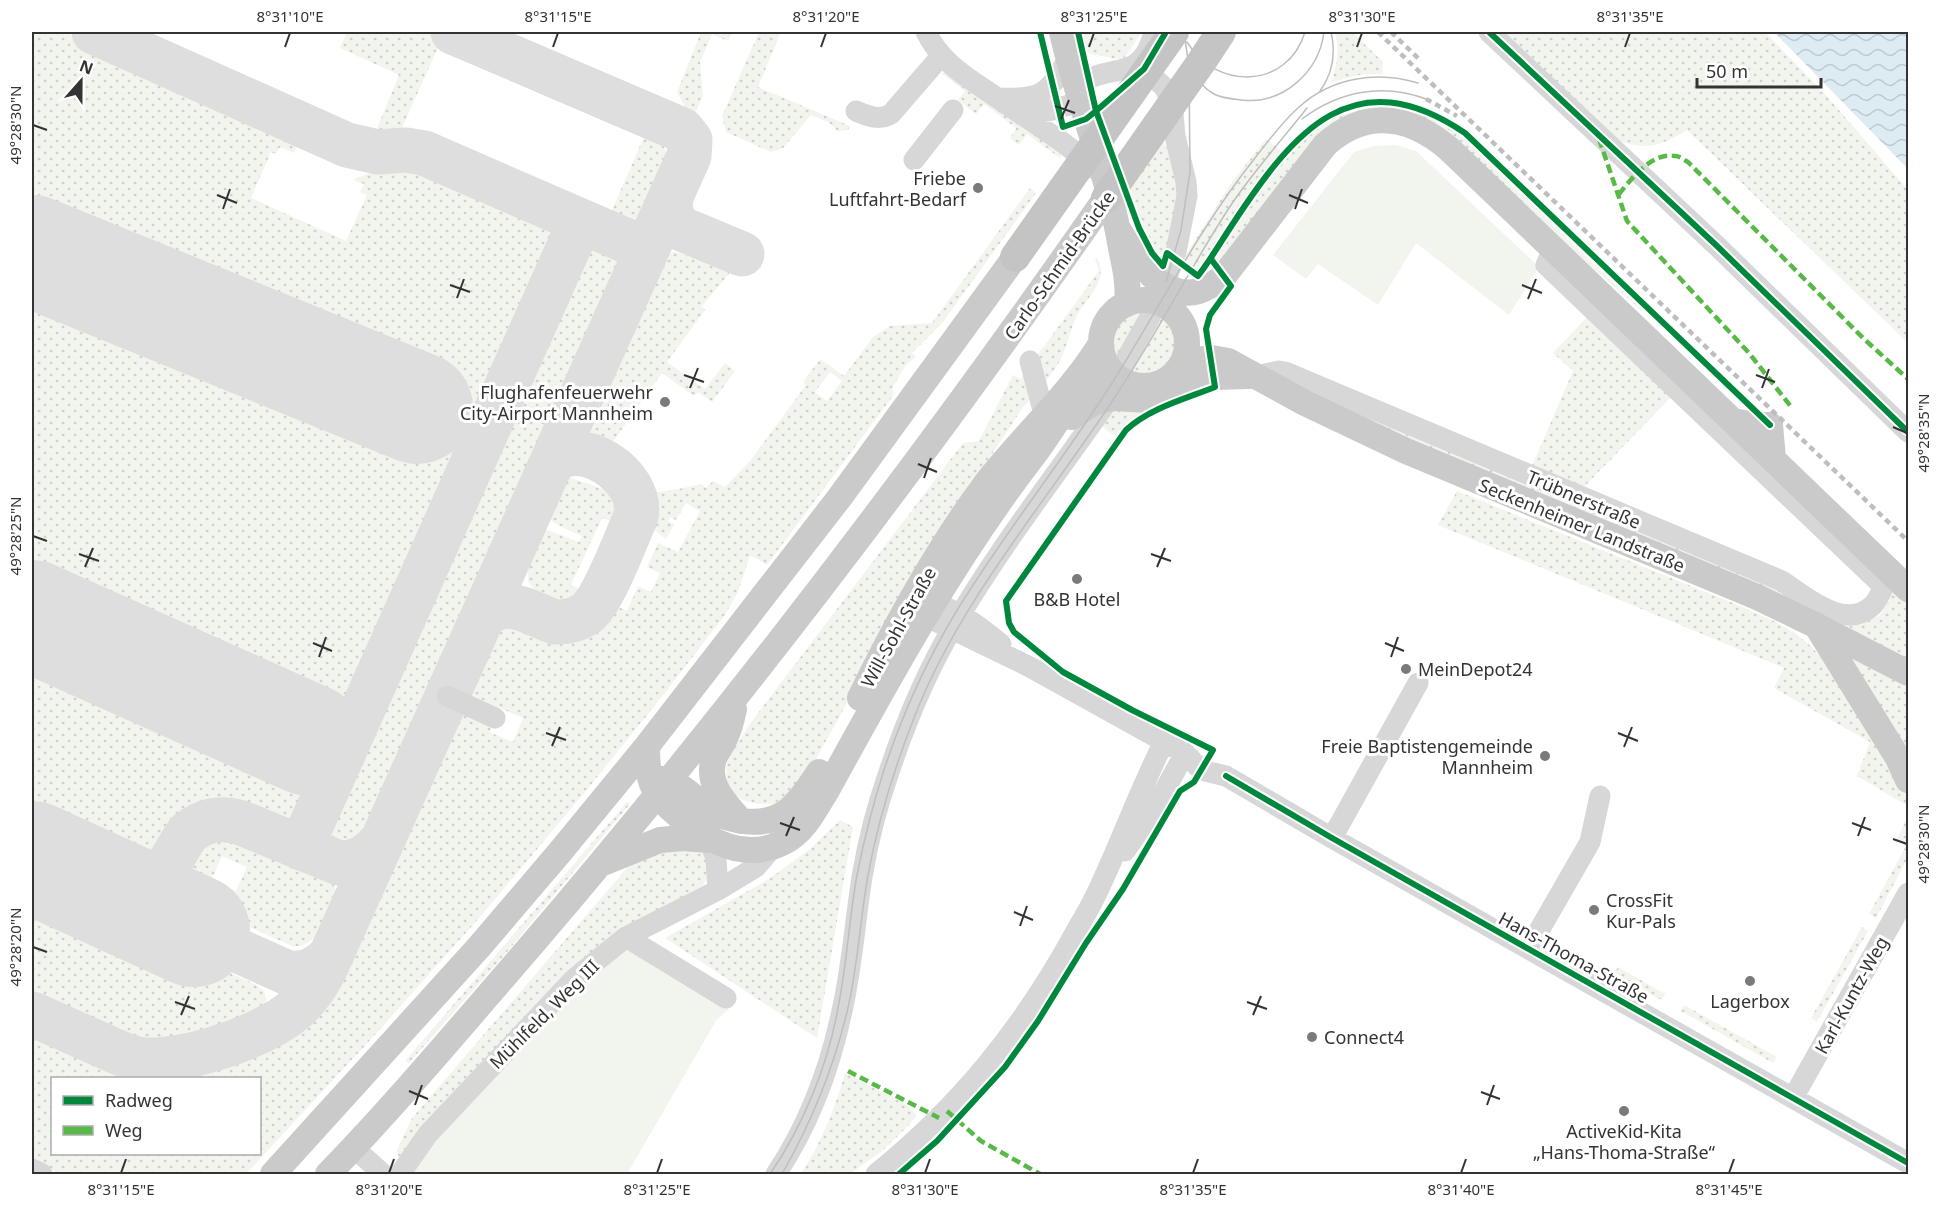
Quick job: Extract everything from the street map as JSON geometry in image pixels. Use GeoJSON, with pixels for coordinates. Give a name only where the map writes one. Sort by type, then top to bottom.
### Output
{"type":"FeatureCollection","features":[{"type":"Feature","properties":{"kind":"highway"},"geometry":{"type":"LineString","coordinates":[[1015,256],[1174,32]]}},
{"type":"Feature","properties":{"kind":"highway","name":"Carlo-Schmid-Brücke"},"geometry":{"type":"LineString","coordinates":[[1107,191],[1202,62],[1221,32]]}},
{"type":"Feature","properties":{"kind":"main road"},"geometry":{"type":"LineString","coordinates":[[1062,32],[1077,94],[1122,243],[1137,276],[1155,301],[1182,323],[1187,342],[1183,362],[1171,377],[1153,385],[1112,388]]}},
{"type":"Feature","properties":{"kind":"main road"},"geometry":{"type":"LineString","coordinates":[[1112,388],[1100,345],[1105,323],[1114,311],[1155,301],[1189,311],[1202,303],[1213,293],[1325,145],[1354,125],[1389,120],[1412,124],[1433,135],[1733,421],[1770,425],[1773,459],[1886,579],[1908,589]]}},
{"type":"Feature","properties":{"kind":"main road","name":"Carlo-Schmid-Brücke"},"geometry":{"type":"LineString","coordinates":[[328,1174],[354,1148],[600,864],[659,785],[738,695],[978,380],[1107,191]]}},
{"type":"Feature","properties":{"kind":"main road"},"geometry":{"type":"LineString","coordinates":[[1066,390],[1090,318],[1107,296],[1122,243]]}},
{"type":"Feature","properties":{"kind":"main road"},"geometry":{"type":"LineString","coordinates":[[273,1174],[479,947],[647,746],[840,497],[1015,256]]}},
{"type":"Feature","properties":{"kind":"main road","name":"Will-Sohl-Straße"},"geometry":{"type":"LineString","coordinates":[[659,785],[682,787],[710,809],[726,818],[750,823],[768,821],[790,810],[812,784],[924,606],[957,563],[1009,487],[1066,390],[1088,365],[1100,345]]}},
{"type":"Feature","properties":{"kind":"main road","name":"Seckenheimer Landstraße"},"geometry":{"type":"LineString","coordinates":[[1183,362],[1212,358],[1228,361],[1305,403],[1406,451],[1757,597],[1908,674]]}},
{"type":"Feature","properties":{"kind":"main road"},"geometry":{"type":"LineString","coordinates":[[1112,388],[1148,400],[1161,398],[1214,377],[1256,376]]}},
{"type":"Feature","properties":{"kind":"main road","name":"Will-Sohl-Straße"},"geometry":{"type":"LineString","coordinates":[[709,840],[729,847],[750,850],[776,845],[796,833],[809,819],[924,606],[952,531],[987,483],[1087,387],[1104,379],[1112,388]]}},
{"type":"Feature","properties":{"kind":"main road"},"geometry":{"type":"LineString","coordinates":[[1815,625],[1905,767]]}},
{"type":"Feature","properties":{"kind":"main road"},"geometry":{"type":"LineString","coordinates":[[738,695],[726,737],[713,763],[713,773],[714,784],[721,797],[741,821]]}},
{"type":"Feature","properties":{"kind":"main road"},"geometry":{"type":"LineString","coordinates":[[647,746],[669,808],[709,840]]}},
{"type":"Feature","properties":{"kind":"main road"},"geometry":{"type":"LineString","coordinates":[[619,780],[659,785]]}},
{"type":"Feature","properties":{"kind":"main road"},"geometry":{"type":"LineString","coordinates":[[600,864],[660,840],[683,838],[709,840]]}},
{"type":"Feature","properties":{"kind":"street"},"geometry":{"type":"LineString","coordinates":[[926,32],[941,56],[967,77],[1073,150],[1107,191]]}},
{"type":"Feature","properties":{"kind":"street"},"geometry":{"type":"LineString","coordinates":[[1022,115],[1054,110],[1077,94],[1086,79],[1098,74],[1126,70],[1138,63],[1151,43],[1154,32]]}},
{"type":"Feature","properties":{"kind":"street"},"geometry":{"type":"LineString","coordinates":[[1489,32],[1717,246],[1908,432]]}},
{"type":"Feature","properties":{"kind":"street"},"geometry":{"type":"LineString","coordinates":[[856,111],[876,118],[885,118],[941,56]]}},
{"type":"Feature","properties":{"kind":"street"},"geometry":{"type":"LineString","coordinates":[[997,98],[1030,98],[1041,94],[1058,78],[1068,58]]}},
{"type":"Feature","properties":{"kind":"street"},"geometry":{"type":"LineString","coordinates":[[776,1174],[796,1139],[831,1057],[847,984],[873,824],[888,773],[910,713],[962,618],[1112,388],[1155,301],[1181,230],[1187,196],[1172,102],[1164,87],[1138,63]]}},
{"type":"Feature","properties":{"kind":"street"},"geometry":{"type":"LineString","coordinates":[[914,160],[953,110]]}},
{"type":"Feature","properties":{"kind":"street"},"geometry":{"type":"LineString","coordinates":[[1553,249],[1546,265],[1886,579]]}},
{"type":"Feature","properties":{"kind":"street"},"geometry":{"type":"LineString","coordinates":[[1030,362],[1047,424]]}},
{"type":"Feature","properties":{"kind":"street","name":"Trübnerstraße"},"geometry":{"type":"LineString","coordinates":[[1256,376],[1279,371],[1285,372],[1782,581],[1823,608],[1843,615],[1863,613],[1875,603],[1886,579]]}},
{"type":"Feature","properties":{"kind":"street"},"geometry":{"type":"LineString","coordinates":[[957,563],[957,589],[962,618]]}},
{"type":"Feature","properties":{"kind":"street","name":"Hans-Thoma-Straße"},"geometry":{"type":"LineString","coordinates":[[924,606],[962,618],[1030,667],[1185,753],[1198,767],[1226,776],[1908,1163]]}},
{"type":"Feature","properties":{"kind":"street"},"geometry":{"type":"LineString","coordinates":[[1332,838],[1418,683]]}},
{"type":"Feature","properties":{"kind":"street"},"geometry":{"type":"LineString","coordinates":[[447,696],[495,718]]}},
{"type":"Feature","properties":{"kind":"street"},"geometry":{"type":"LineString","coordinates":[[876,1174],[946,1111],[1003,1046],[1055,969],[1100,886],[1149,771],[1164,742]]}},
{"type":"Feature","properties":{"kind":"street"},"geometry":{"type":"LineString","coordinates":[[1100,886],[1155,808],[1185,753]]}},
{"type":"Feature","properties":{"kind":"street","name":"Hans-Thoma-Straße"},"geometry":{"type":"LineString","coordinates":[[1529,948],[1590,842],[1600,796]]}},
{"type":"Feature","properties":{"kind":"street"},"geometry":{"type":"LineString","coordinates":[[776,845],[790,810]]}},
{"type":"Feature","properties":{"kind":"street"},"geometry":{"type":"LineString","coordinates":[[709,840],[716,858],[718,890]]}},
{"type":"Feature","properties":{"kind":"street","name":"Mühlfeld, Weg III"},"geometry":{"type":"LineString","coordinates":[[400,1174],[428,1134],[526,1027],[574,979],[626,937],[718,890],[756,867],[776,845]]}},
{"type":"Feature","properties":{"kind":"street","name":"Karl-Kuntz-Weg"},"geometry":{"type":"LineString","coordinates":[[1793,1098],[1908,893]]}},
{"type":"Feature","properties":{"kind":"street"},"geometry":{"type":"LineString","coordinates":[[626,937],[726,998]]}},
{"type":"Feature","properties":{"kind":"street"},"geometry":{"type":"LineString","coordinates":[[354,1148],[383,1174]]}},
{"type":"Feature","properties":{"kind":"street"},"geometry":{"type":"LineString","coordinates":[[32,1169],[42,1174]]}},
{"type":"Feature","properties":{"kind":"shaded area"},"geometry":{"type":"Polygon","coordinates":[[[32,32],[64,32],[303,133],[294,153],[280,147],[276,154],[271,152],[251,198],[346,241],[367,195],[360,192],[364,184],[353,180],[397,161],[407,160],[604,245],[615,252],[622,261],[625,270],[393,788],[372,825],[355,843],[316,842],[250,810],[222,804],[208,805],[191,812],[180,820],[150,860],[134,869],[32,823],[32,32]]]}},
{"type":"Feature","properties":{"kind":"shaded area"},"geometry":{"type":"Polygon","coordinates":[[[347,32],[434,32],[440,43],[397,139],[377,128],[399,75],[340,48],[347,32]]]}},
{"type":"Feature","properties":{"kind":"shaded area"},"geometry":{"type":"Polygon","coordinates":[[[701,32],[732,32],[728,41],[712,34],[700,62],[703,96],[696,111],[689,115],[677,92],[701,32]]]}},
{"type":"Feature","properties":{"kind":"shaded area"},"geometry":{"type":"Polygon","coordinates":[[[759,32],[781,32],[758,87],[850,126],[848,130],[838,131],[828,122],[811,115],[783,148],[771,152],[726,132],[722,116],[759,32]]]}},
{"type":"Feature","properties":{"kind":"shaded area"},"geometry":{"type":"Polygon","coordinates":[[[1082,32],[1142,32],[1123,60],[1087,53],[1082,32]]]}},
{"type":"Feature","properties":{"kind":"shaded area"},"geometry":{"type":"Polygon","coordinates":[[[1335,32],[1352,32],[1382,61],[1383,74],[1364,74],[1331,82],[1337,57],[1335,32]]]}},
{"type":"Feature","properties":{"kind":"shaded area"},"geometry":{"type":"Polygon","coordinates":[[[1501,32],[1765,32],[1825,94],[1908,190],[1908,343],[1687,130],[1667,141],[1651,146],[1633,145],[1611,138],[1501,32]]]}},
{"type":"Feature","properties":{"kind":"shaded area"},"geometry":{"type":"Polygon","coordinates":[[[946,71],[1063,153],[1060,158],[1027,134],[1019,145],[1010,138],[1016,128],[984,104],[976,114],[958,100],[965,91],[942,74],[946,71]]]}},
{"type":"Feature","properties":{"kind":"shaded area"},"geometry":{"type":"Polygon","coordinates":[[[1386,106],[1427,116],[1463,138],[1651,319],[1559,242],[1456,143],[1357,116],[1221,265],[1218,256],[1230,231],[1271,176],[1305,137],[1322,124],[1342,115],[1386,106]]]}},
{"type":"Feature","properties":{"kind":"shaded area"},"geometry":{"type":"Polygon","coordinates":[[[654,135],[660,136],[671,166],[643,231],[635,232],[617,224],[612,210],[643,139],[654,135]]]}},
{"type":"Feature","properties":{"kind":"shaded area"},"geometry":{"type":"Polygon","coordinates":[[[1160,137],[1174,159],[1179,178],[1171,251],[1164,249],[1160,261],[1144,232],[1128,179],[1160,137]]]}},
{"type":"Feature","properties":{"kind":"shaded area"},"geometry":{"type":"Polygon","coordinates":[[[1266,139],[1282,152],[1249,194],[1197,270],[1183,259],[1232,182],[1266,139]]]}},
{"type":"Feature","properties":{"kind":"shaded area"},"geometry":{"type":"Polygon","coordinates":[[[1396,145],[1416,151],[1539,267],[1509,315],[1416,243],[1378,305],[1318,264],[1306,279],[1273,255],[1354,152],[1373,146],[1396,145]]]}},
{"type":"Feature","properties":{"kind":"shaded area"},"geometry":{"type":"Polygon","coordinates":[[[1030,188],[1036,193],[943,322],[912,353],[916,357],[906,365],[892,388],[894,394],[890,400],[767,565],[750,556],[738,592],[725,615],[664,694],[480,917],[246,1174],[60,1174],[32,1161],[32,1027],[133,1072],[153,1073],[211,1062],[286,1033],[298,1025],[326,996],[455,708],[493,724],[489,732],[513,742],[523,718],[500,708],[497,713],[469,695],[467,682],[488,636],[495,628],[513,620],[522,620],[549,630],[570,632],[596,622],[612,604],[627,611],[638,586],[651,592],[660,573],[647,567],[658,543],[678,552],[700,511],[686,503],[676,520],[670,517],[668,521],[674,524],[666,539],[646,523],[651,508],[652,493],[701,484],[706,488],[713,481],[725,487],[750,461],[806,385],[803,382],[820,359],[844,376],[873,337],[890,326],[932,323],[1030,188]],[[830,372],[815,392],[827,401],[842,381],[830,372]]]}},
{"type":"Feature","properties":{"kind":"shaded area"},"geometry":{"type":"Polygon","coordinates":[[[675,252],[733,269],[702,306],[705,310],[667,362],[705,389],[725,363],[735,371],[712,402],[698,392],[694,396],[662,373],[609,447],[592,441],[587,417],[660,254],[675,252]]]}},
{"type":"Feature","properties":{"kind":"shaded area"},"geometry":{"type":"Polygon","coordinates":[[[1097,258],[1101,274],[1099,281],[1077,316],[1060,361],[1041,388],[1034,360],[1096,275],[1099,270],[1095,260],[1097,258]]]}},
{"type":"Feature","properties":{"kind":"shaded area"},"geometry":{"type":"Polygon","coordinates":[[[1144,308],[1119,364],[1112,345],[1114,328],[1125,315],[1144,308]]]}},
{"type":"Feature","properties":{"kind":"shaded area"},"geometry":{"type":"Polygon","coordinates":[[[1159,312],[1171,323],[1176,335],[1177,347],[1173,358],[1166,367],[1155,373],[1141,374],[1126,371],[1159,312]]]}},
{"type":"Feature","properties":{"kind":"shaded area"},"geometry":{"type":"Polygon","coordinates":[[[1588,316],[1671,397],[1583,488],[1532,466],[1573,371],[1553,353],[1588,316]]]}},
{"type":"Feature","properties":{"kind":"shaded area"},"geometry":{"type":"Polygon","coordinates":[[[1028,369],[1034,395],[1023,407],[929,545],[909,581],[892,622],[816,759],[797,787],[774,804],[758,804],[742,800],[733,792],[727,781],[726,766],[732,751],[752,721],[963,443],[979,441],[1013,375],[1021,379],[1028,369]]]}},
{"type":"Feature","properties":{"kind":"shaded area"},"geometry":{"type":"Polygon","coordinates":[[[1279,377],[1777,586],[1848,623],[1866,622],[1880,615],[1889,601],[1893,586],[1908,602],[1908,661],[1466,466],[1279,377]]]}},
{"type":"Feature","properties":{"kind":"shaded area"},"geometry":{"type":"Polygon","coordinates":[[[1115,405],[1155,406],[1133,418],[1115,436],[1101,426],[1115,405]]]}},
{"type":"Feature","properties":{"kind":"shaded area"},"geometry":{"type":"Polygon","coordinates":[[[568,477],[606,490],[614,496],[616,512],[611,521],[602,518],[571,585],[581,590],[568,602],[559,604],[541,600],[528,581],[529,546],[535,528],[539,527],[579,542],[582,536],[561,527],[548,517],[545,511],[549,493],[557,481],[568,477]]]}},
{"type":"Feature","properties":{"kind":"shaded area"},"geometry":{"type":"Polygon","coordinates":[[[1457,491],[1738,605],[1795,633],[1813,648],[1838,680],[1908,798],[1908,806],[1857,776],[1870,742],[1774,688],[1784,668],[1438,525],[1457,491]]]}},
{"type":"Feature","properties":{"kind":"shaded area"},"geometry":{"type":"Polygon","coordinates":[[[1845,654],[1908,686],[1908,751],[1898,739],[1845,654]]]}},
{"type":"Feature","properties":{"kind":"shaded area"},"geometry":{"type":"Polygon","coordinates":[[[627,802],[630,804],[507,952],[409,1063],[405,1061],[627,802]]]}},
{"type":"Feature","properties":{"kind":"shaded area"},"geometry":{"type":"Polygon","coordinates":[[[1908,815],[1908,857],[1876,918],[1869,914],[1906,846],[1897,840],[1908,815]]]}},
{"type":"Feature","properties":{"kind":"shaded area"},"geometry":{"type":"Polygon","coordinates":[[[840,820],[853,827],[817,1038],[665,938],[769,879],[810,849],[840,820]]]}},
{"type":"Feature","properties":{"kind":"shaded area"},"geometry":{"type":"Polygon","coordinates":[[[219,831],[240,835],[327,874],[334,883],[336,894],[334,906],[329,919],[313,940],[303,945],[292,946],[205,907],[206,903],[174,888],[190,854],[202,840],[219,831]],[[222,856],[211,881],[236,891],[247,867],[222,856]]]}},
{"type":"Feature","properties":{"kind":"shaded area"},"geometry":{"type":"Polygon","coordinates":[[[700,848],[709,857],[712,873],[702,886],[623,928],[399,1158],[397,1150],[412,1118],[626,869],[649,851],[700,848]]]}},
{"type":"Feature","properties":{"kind":"shaded area"},"geometry":{"type":"Polygon","coordinates":[[[32,890],[182,957],[184,953],[255,984],[264,991],[267,1003],[261,1012],[249,1022],[193,1042],[154,1046],[134,1045],[32,1000],[32,890]]]}},
{"type":"Feature","properties":{"kind":"shaded area"},"geometry":{"type":"Polygon","coordinates":[[[1862,927],[1868,931],[1817,1022],[1811,1018],[1862,927]]]}},
{"type":"Feature","properties":{"kind":"shaded area"},"geometry":{"type":"Polygon","coordinates":[[[631,945],[729,1009],[717,1019],[627,1174],[412,1174],[426,1152],[452,1121],[577,991],[631,945]]]}},
{"type":"Feature","properties":{"kind":"shaded area"},"geometry":{"type":"Polygon","coordinates":[[[1618,967],[1665,994],[1661,1000],[1614,973],[1618,967]]]}},
{"type":"Feature","properties":{"kind":"shaded area"},"geometry":{"type":"Polygon","coordinates":[[[1684,1005],[1777,1057],[1773,1063],[1681,1011],[1684,1005]]]}},
{"type":"Feature","properties":{"kind":"shaded area"},"geometry":{"type":"Polygon","coordinates":[[[845,1073],[904,1103],[917,1115],[882,1151],[850,1174],[801,1174],[827,1125],[845,1073]]]}},
{"type":"Feature","properties":{"kind":"water"},"geometry":{"type":"Polygon","coordinates":[[[1774,32],[1908,32],[1908,169],[1774,32]]]}},
{"type":"Feature","properties":{"kind":"taxiway"},"geometry":{"type":"LineString","coordinates":[[94,32],[347,145],[378,152],[406,150],[424,153],[636,245],[642,261]]}},
{"type":"Feature","properties":{"kind":"taxiway"},"geometry":{"type":"LineString","coordinates":[[32,1014],[127,1056],[155,1060],[196,1054],[262,1030],[298,1007],[311,992],[324,971],[689,156],[690,140],[682,130],[453,32]]}},
{"type":"Feature","properties":{"kind":"taxiway"},"geometry":{"type":"LineString","coordinates":[[671,198],[672,215],[682,229],[742,254]]}},
{"type":"Feature","properties":{"kind":"taxiway"},"geometry":{"type":"LineString","coordinates":[[301,848],[580,222]]}},
{"type":"Feature","properties":{"kind":"taxiway"},"geometry":{"type":"LineString","coordinates":[[482,618],[491,611],[509,606],[527,610],[555,622],[576,619],[594,606],[614,568],[636,516],[636,501],[630,487],[607,463],[592,456],[577,453],[563,456],[551,464]]}},
{"type":"Feature","properties":{"kind":"taxiway"},"geometry":{"type":"LineString","coordinates":[[309,740],[343,755]]}},
{"type":"Feature","properties":{"kind":"taxiway"},"geometry":{"type":"LineString","coordinates":[[113,894],[133,898],[143,895],[158,881],[188,833],[212,821],[239,822],[339,863],[353,862],[365,856],[384,838]]}},
{"type":"Feature","properties":{"kind":"taxiway"},"geometry":{"type":"LineString","coordinates":[[194,931],[288,973],[301,973],[312,969],[332,954]]}},
{"type":"Feature","properties":{"kind":"runway"},"geometry":{"type":"LineString","coordinates":[[32,251],[417,408]]}},
{"type":"Feature","properties":{"kind":"runway"},"geometry":{"type":"LineString","coordinates":[[32,616],[309,740]]}},
{"type":"Feature","properties":{"kind":"runway"},"geometry":{"type":"LineString","coordinates":[[32,857],[194,931]]}},
{"type":"Feature","properties":{"kind":"tram line"},"geometry":{"type":"LineString","coordinates":[[1166,282],[1181,230],[1190,172],[1189,67],[1184,32]]}},
{"type":"Feature","properties":{"kind":"tram line"},"geometry":{"type":"LineString","coordinates":[[1187,42],[1200,58],[1215,69],[1233,75],[1250,77],[1268,73],[1283,64],[1296,51],[1305,32]]}},
{"type":"Feature","properties":{"kind":"tram line"},"geometry":{"type":"LineString","coordinates":[[1189,67],[1203,85],[1217,95],[1241,100],[1271,97],[1296,83],[1307,72],[1321,47],[1324,32]]}},
{"type":"Feature","properties":{"kind":"tram line"},"geometry":{"type":"LineString","coordinates":[[1320,91],[1328,77],[1332,63],[1331,32]]}},
{"type":"Feature","properties":{"kind":"tram line"},"geometry":{"type":"LineString","coordinates":[[770,1174],[793,1136],[813,1094],[834,1030],[857,875],[884,770],[916,689],[956,612],[996,550],[1102,398],[1218,208],[1281,125],[1312,97],[1340,83],[1371,77],[1387,77],[1418,83]]}},
{"type":"Feature","properties":{"kind":"tram line"},"geometry":{"type":"LineString","coordinates":[[1302,119],[1331,102],[1361,92],[1393,91],[1426,99]]}},
{"type":"Feature","properties":{"kind":"tram line"},"geometry":{"type":"LineString","coordinates":[[782,1174],[812,1116],[835,1055],[851,995],[868,875],[882,815],[907,737],[932,676],[954,634],[1005,554],[1128,377],[1229,208],[1307,108]]}},
{"type":"Feature","properties":{"kind":"railway"},"geometry":{"type":"LineString","coordinates":[[1378,32],[1908,541]]}},
{"type":"Feature","properties":{"kind":"railway"},"geometry":{"type":"LineString","coordinates":[[1391,32],[1419,59]]}},
{"type":"Feature","properties":{"kind":"railway"},"geometry":{"type":"LineString","coordinates":[[1426,99],[1457,116]]}},
{"type":"Feature","properties":{"kind":"marked path"},"geometry":{"type":"LineString","coordinates":[[1599,139],[1627,221],[1749,353],[1792,408]]}},
{"type":"Feature","properties":{"kind":"marked path"},"geometry":{"type":"LineString","coordinates":[[1619,194],[1643,168],[1658,158],[1677,156],[1688,162],[1863,338],[1908,379]]}},
{"type":"Feature","properties":{"kind":"marked path"},"geometry":{"type":"LineString","coordinates":[[848,1071],[939,1118]]}},
{"type":"Feature","properties":{"kind":"marked path"},"geometry":{"type":"LineString","coordinates":[[947,1111],[981,1141],[1040,1174]]}},
{"type":"Feature","properties":{"kind":"cycle path"},"geometry":{"type":"LineString","coordinates":[[1040,32],[1063,127],[1086,119],[1096,111],[1078,32]]}},
{"type":"Feature","properties":{"kind":"cycle path"},"geometry":{"type":"LineString","coordinates":[[1166,32],[1144,69],[1096,111],[1139,228],[1152,253],[1163,266],[1167,253],[1198,276],[1257,189],[1280,159],[1304,134],[1330,115],[1359,104],[1391,102],[1426,112],[1465,133],[1770,425]]}},
{"type":"Feature","properties":{"kind":"cycle path"},"geometry":{"type":"LineString","coordinates":[[1489,32],[1717,246],[1908,432]]}},
{"type":"Feature","properties":{"kind":"cycle path"},"geometry":{"type":"LineString","coordinates":[[899,1174],[937,1141],[1005,1067],[1038,1021],[1086,943],[1123,889],[1180,791],[1194,782],[1213,750],[1132,710],[1063,672],[1014,632],[1009,623],[1006,601],[1126,430],[1135,422],[1157,410],[1215,387],[1206,329],[1210,315],[1231,286],[1211,259]]}},
{"type":"Feature","properties":{"kind":"cycle path"},"geometry":{"type":"LineString","coordinates":[[1226,776],[1908,1163]]}},
{"type":"Feature","properties":{"kind":"place","name":"Friebe Luftfahrt-Bedarf"},"geometry":{"type":"Point","coordinates":[978,188]}},
{"type":"Feature","properties":{"kind":"place","name":"Flughafenfeuerwehr City-Airport Mannheim"},"geometry":{"type":"Point","coordinates":[665,402]}},
{"type":"Feature","properties":{"kind":"place","name":"B&B Hotel"},"geometry":{"type":"Point","coordinates":[1077,579]}},
{"type":"Feature","properties":{"kind":"place","name":"MeinDepot24"},"geometry":{"type":"Point","coordinates":[1406,669]}},
{"type":"Feature","properties":{"kind":"place","name":"Freie Baptistengemeinde Mannheim"},"geometry":{"type":"Point","coordinates":[1545,756]}},
{"type":"Feature","properties":{"kind":"place","name":"CrossFit Kur-Pals"},"geometry":{"type":"Point","coordinates":[1594,910]}},
{"type":"Feature","properties":{"kind":"place","name":"Lagerbox"},"geometry":{"type":"Point","coordinates":[1750,981]}},
{"type":"Feature","properties":{"kind":"place","name":"Connect4"},"geometry":{"type":"Point","coordinates":[1312,1037]}},
{"type":"Feature","properties":{"kind":"place","name":"ActiveKid-Kita „Hans-Thoma-Straße“"},"geometry":{"type":"Point","coordinates":[1624,1111]}}]}
